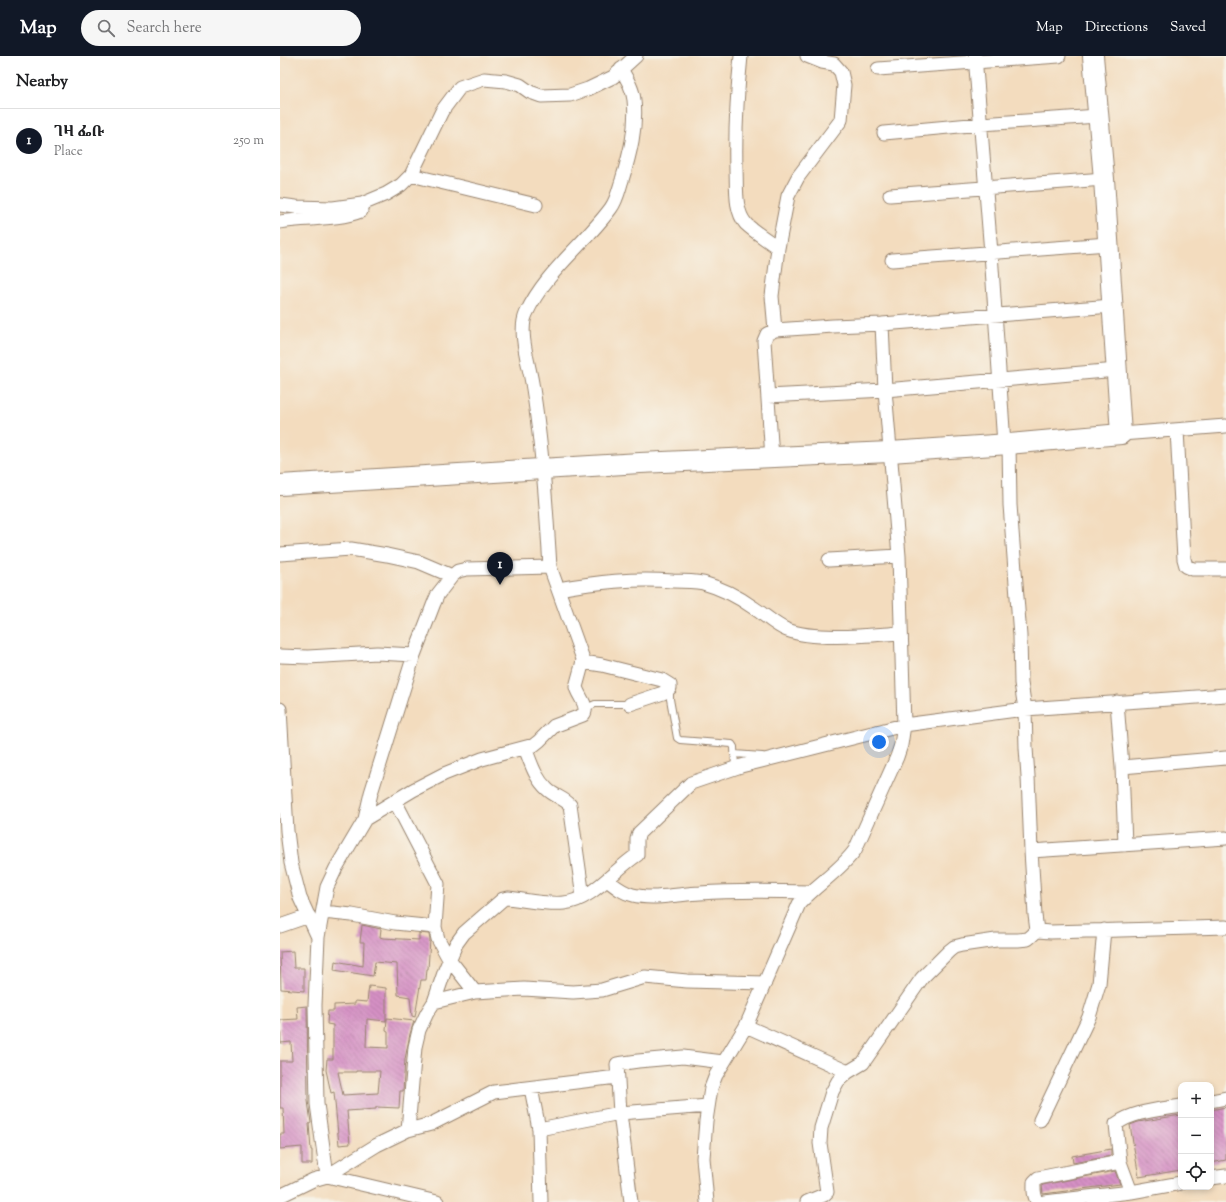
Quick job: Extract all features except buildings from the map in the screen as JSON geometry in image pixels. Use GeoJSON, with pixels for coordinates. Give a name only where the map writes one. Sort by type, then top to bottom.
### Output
{"type":"FeatureCollection","features":[{"type":"Feature","properties":{"kind":"main road"},"geometry":{"type":"LineString","coordinates":[[280,485],[640,463],[890,452],[1121,434],[1104,179],[1093,56]]}},
{"type":"Feature","properties":{"kind":"street"},"geometry":{"type":"LineString","coordinates":[[280,222],[294,219],[333,218],[356,213],[386,199],[411,175],[442,111],[460,87],[484,79],[506,81],[541,96],[570,95],[588,89],[613,77],[636,56]]}},
{"type":"Feature","properties":{"kind":"street"},"geometry":{"type":"LineString","coordinates":[[741,56],[737,90],[735,133],[737,203],[746,224],[778,248]]}},
{"type":"Feature","properties":{"kind":"street"},"geometry":{"type":"LineString","coordinates":[[775,330],[772,296],[778,248],[788,196],[798,177],[841,120],[844,85],[841,72],[834,64],[822,62],[808,56]]}},
{"type":"Feature","properties":{"kind":"street"},"geometry":{"type":"LineString","coordinates":[[878,69],[976,59],[1059,56]]}},
{"type":"Feature","properties":{"kind":"street"},"geometry":{"type":"LineString","coordinates":[[976,59],[999,380],[1006,444],[1020,636],[1021,683],[1025,708],[1031,851],[1037,931]]}},
{"type":"Feature","properties":{"kind":"street"},"geometry":{"type":"LineString","coordinates":[[365,819],[444,774],[482,759],[525,748],[539,741],[554,726],[583,715],[586,712],[586,708],[576,687],[583,662],[550,567],[542,470],[532,383],[523,333],[525,316],[552,273],[578,247],[612,207],[616,197],[627,162],[634,129],[634,99],[629,82],[621,69]]}},
{"type":"Feature","properties":{"kind":"street"},"geometry":{"type":"LineString","coordinates":[[884,133],[981,124],[1098,116]]}},
{"type":"Feature","properties":{"kind":"street"},"geometry":{"type":"LineString","coordinates":[[411,175],[536,205]]}},
{"type":"Feature","properties":{"kind":"street"},"geometry":{"type":"LineString","coordinates":[[890,195],[1104,179]]}},
{"type":"Feature","properties":{"kind":"street"},"geometry":{"type":"LineString","coordinates":[[280,205],[333,208],[362,204],[386,194],[401,185]]}},
{"type":"Feature","properties":{"kind":"street"},"geometry":{"type":"LineString","coordinates":[[892,260],[1108,244]]}},
{"type":"Feature","properties":{"kind":"street"},"geometry":{"type":"LineString","coordinates":[[772,458],[764,341],[767,334],[775,330],[882,324],[1112,306]]}},
{"type":"Feature","properties":{"kind":"street"},"geometry":{"type":"LineString","coordinates":[[707,1202],[703,1158],[708,1106],[711,1088],[716,1074],[746,1026],[799,904],[810,892],[848,861],[855,850],[901,745],[904,725],[899,556],[890,452],[882,324]]}},
{"type":"Feature","properties":{"kind":"street"},"geometry":{"type":"LineString","coordinates":[[768,396],[886,390],[1117,370]]}},
{"type":"Feature","properties":{"kind":"street"},"geometry":{"type":"LineString","coordinates":[[1121,434],[1226,426]]}},
{"type":"Feature","properties":{"kind":"street"},"geometry":{"type":"LineString","coordinates":[[1177,430],[1184,559],[1186,566],[1193,570],[1226,569]]}},
{"type":"Feature","properties":{"kind":"street"},"geometry":{"type":"LineString","coordinates":[[280,554],[351,549],[419,562],[452,576]]}},
{"type":"Feature","properties":{"kind":"street"},"geometry":{"type":"LineString","coordinates":[[829,560],[899,556]]}},
{"type":"Feature","properties":{"kind":"street"},"geometry":{"type":"LineString","coordinates":[[327,1176],[317,1104],[315,1005],[318,938],[327,888],[336,868],[365,819],[371,793],[414,655],[438,594],[452,576],[458,571],[467,569],[550,567]]}},
{"type":"Feature","properties":{"kind":"street"},"geometry":{"type":"LineString","coordinates":[[558,589],[618,580],[654,579],[703,584],[729,592],[778,626],[788,630],[820,635],[856,636],[901,633]]}},
{"type":"Feature","properties":{"kind":"street"},"geometry":{"type":"LineString","coordinates":[[280,656],[308,657],[377,653],[414,655]]}},
{"type":"Feature","properties":{"kind":"street"},"geometry":{"type":"LineString","coordinates":[[583,662],[602,665],[662,680],[670,685],[670,688],[663,693],[630,704]]}},
{"type":"Feature","properties":{"kind":"street"},"geometry":{"type":"LineString","coordinates":[[408,1130],[414,1047],[419,1030],[434,1002],[449,958],[456,944],[464,933],[502,899],[508,898],[559,903],[571,902],[583,897],[638,855],[637,839],[639,833],[691,783],[774,757],[904,725],[1025,708],[1226,695]]}},
{"type":"Feature","properties":{"kind":"street"},"geometry":{"type":"LineString","coordinates":[[1117,702],[1122,767],[1125,845]]}},
{"type":"Feature","properties":{"kind":"street"},"geometry":{"type":"LineString","coordinates":[[280,709],[291,863],[300,898],[318,938]]}},
{"type":"Feature","properties":{"kind":"street"},"geometry":{"type":"LineString","coordinates":[[525,748],[532,767],[539,780],[548,790],[566,800],[570,806],[583,897]]}},
{"type":"Feature","properties":{"kind":"street"},"geometry":{"type":"LineString","coordinates":[[1122,767],[1226,758]]}},
{"type":"Feature","properties":{"kind":"street"},"geometry":{"type":"LineString","coordinates":[[395,801],[438,884],[435,927],[438,939],[449,958],[475,992]]}},
{"type":"Feature","properties":{"kind":"street"},"geometry":{"type":"LineString","coordinates":[[1031,851],[1226,838]]}},
{"type":"Feature","properties":{"kind":"street"},"geometry":{"type":"LineString","coordinates":[[607,880],[623,892],[646,897],[701,892],[770,890],[810,892]]}},
{"type":"Feature","properties":{"kind":"street"},"geometry":{"type":"LineString","coordinates":[[323,912],[352,915],[395,923],[435,927]]}},
{"type":"Feature","properties":{"kind":"street"},"geometry":{"type":"LineString","coordinates":[[280,926],[309,916]]}},
{"type":"Feature","properties":{"kind":"street"},"geometry":{"type":"LineString","coordinates":[[807,1202],[824,1195],[827,1192],[820,1143],[821,1128],[832,1092],[838,1081],[848,1072],[863,1063],[922,978],[949,951],[962,945],[996,940],[1028,939],[1037,931],[1051,932],[1226,927]]}},
{"type":"Feature","properties":{"kind":"street"},"geometry":{"type":"LineString","coordinates":[[1040,1120],[1089,1017],[1099,984],[1104,930]]}},
{"type":"Feature","properties":{"kind":"street"},"geometry":{"type":"LineString","coordinates":[[434,1002],[475,992],[524,989],[573,992],[602,990],[645,977],[687,981],[764,983]]}},
{"type":"Feature","properties":{"kind":"street"},"geometry":{"type":"LineString","coordinates":[[746,1026],[848,1072]]}},
{"type":"Feature","properties":{"kind":"street"},"geometry":{"type":"LineString","coordinates":[[631,1202],[620,1113],[617,1066],[619,1063],[683,1057],[723,1062]]}},
{"type":"Feature","properties":{"kind":"street"},"geometry":{"type":"LineString","coordinates":[[280,1196],[313,1180],[327,1176],[377,1145],[408,1130],[431,1124],[494,1092],[617,1077]]}},
{"type":"Feature","properties":{"kind":"street"},"geometry":{"type":"LineString","coordinates":[[531,1088],[539,1129],[541,1202]]}},
{"type":"Feature","properties":{"kind":"street"},"geometry":{"type":"LineString","coordinates":[[1214,1100],[1226,1098]]}},
{"type":"Feature","properties":{"kind":"street"},"geometry":{"type":"LineString","coordinates":[[539,1129],[620,1113],[708,1106]]}},
{"type":"Feature","properties":{"kind":"street"},"geometry":{"type":"LineString","coordinates":[[1131,1192],[1120,1162],[1116,1124],[1124,1118],[1134,1114],[1178,1107]]}},
{"type":"Feature","properties":{"kind":"street"},"geometry":{"type":"LineString","coordinates":[[1038,1202],[1035,1199],[1034,1182],[1038,1178],[1120,1162]]}},
{"type":"Feature","properties":{"kind":"street"},"geometry":{"type":"LineString","coordinates":[[327,1176],[437,1202]]}},
{"type":"Feature","properties":{"kind":"street"},"geometry":{"type":"LineString","coordinates":[[1214,1178],[1226,1176]]}},
{"type":"Feature","properties":{"kind":"street"},"geometry":{"type":"LineString","coordinates":[[1045,1202],[1131,1192],[1178,1184]]}},
{"type":"Feature","properties":{"kind":"lane"},"geometry":{"type":"LineString","coordinates":[[670,688],[670,698],[677,738],[680,740],[732,744],[734,747],[735,768]]}},
{"type":"Feature","properties":{"kind":"lane"},"geometry":{"type":"LineString","coordinates":[[586,708],[595,704],[630,704]]}},
{"type":"Feature","properties":{"kind":"lane"},"geometry":{"type":"LineString","coordinates":[[734,754],[774,757]]}},
{"type":"Feature","properties":{"kind":"place","name":"ገዛ ፌቡ"},"geometry":{"type":"Point","coordinates":[500,585]}}]}
